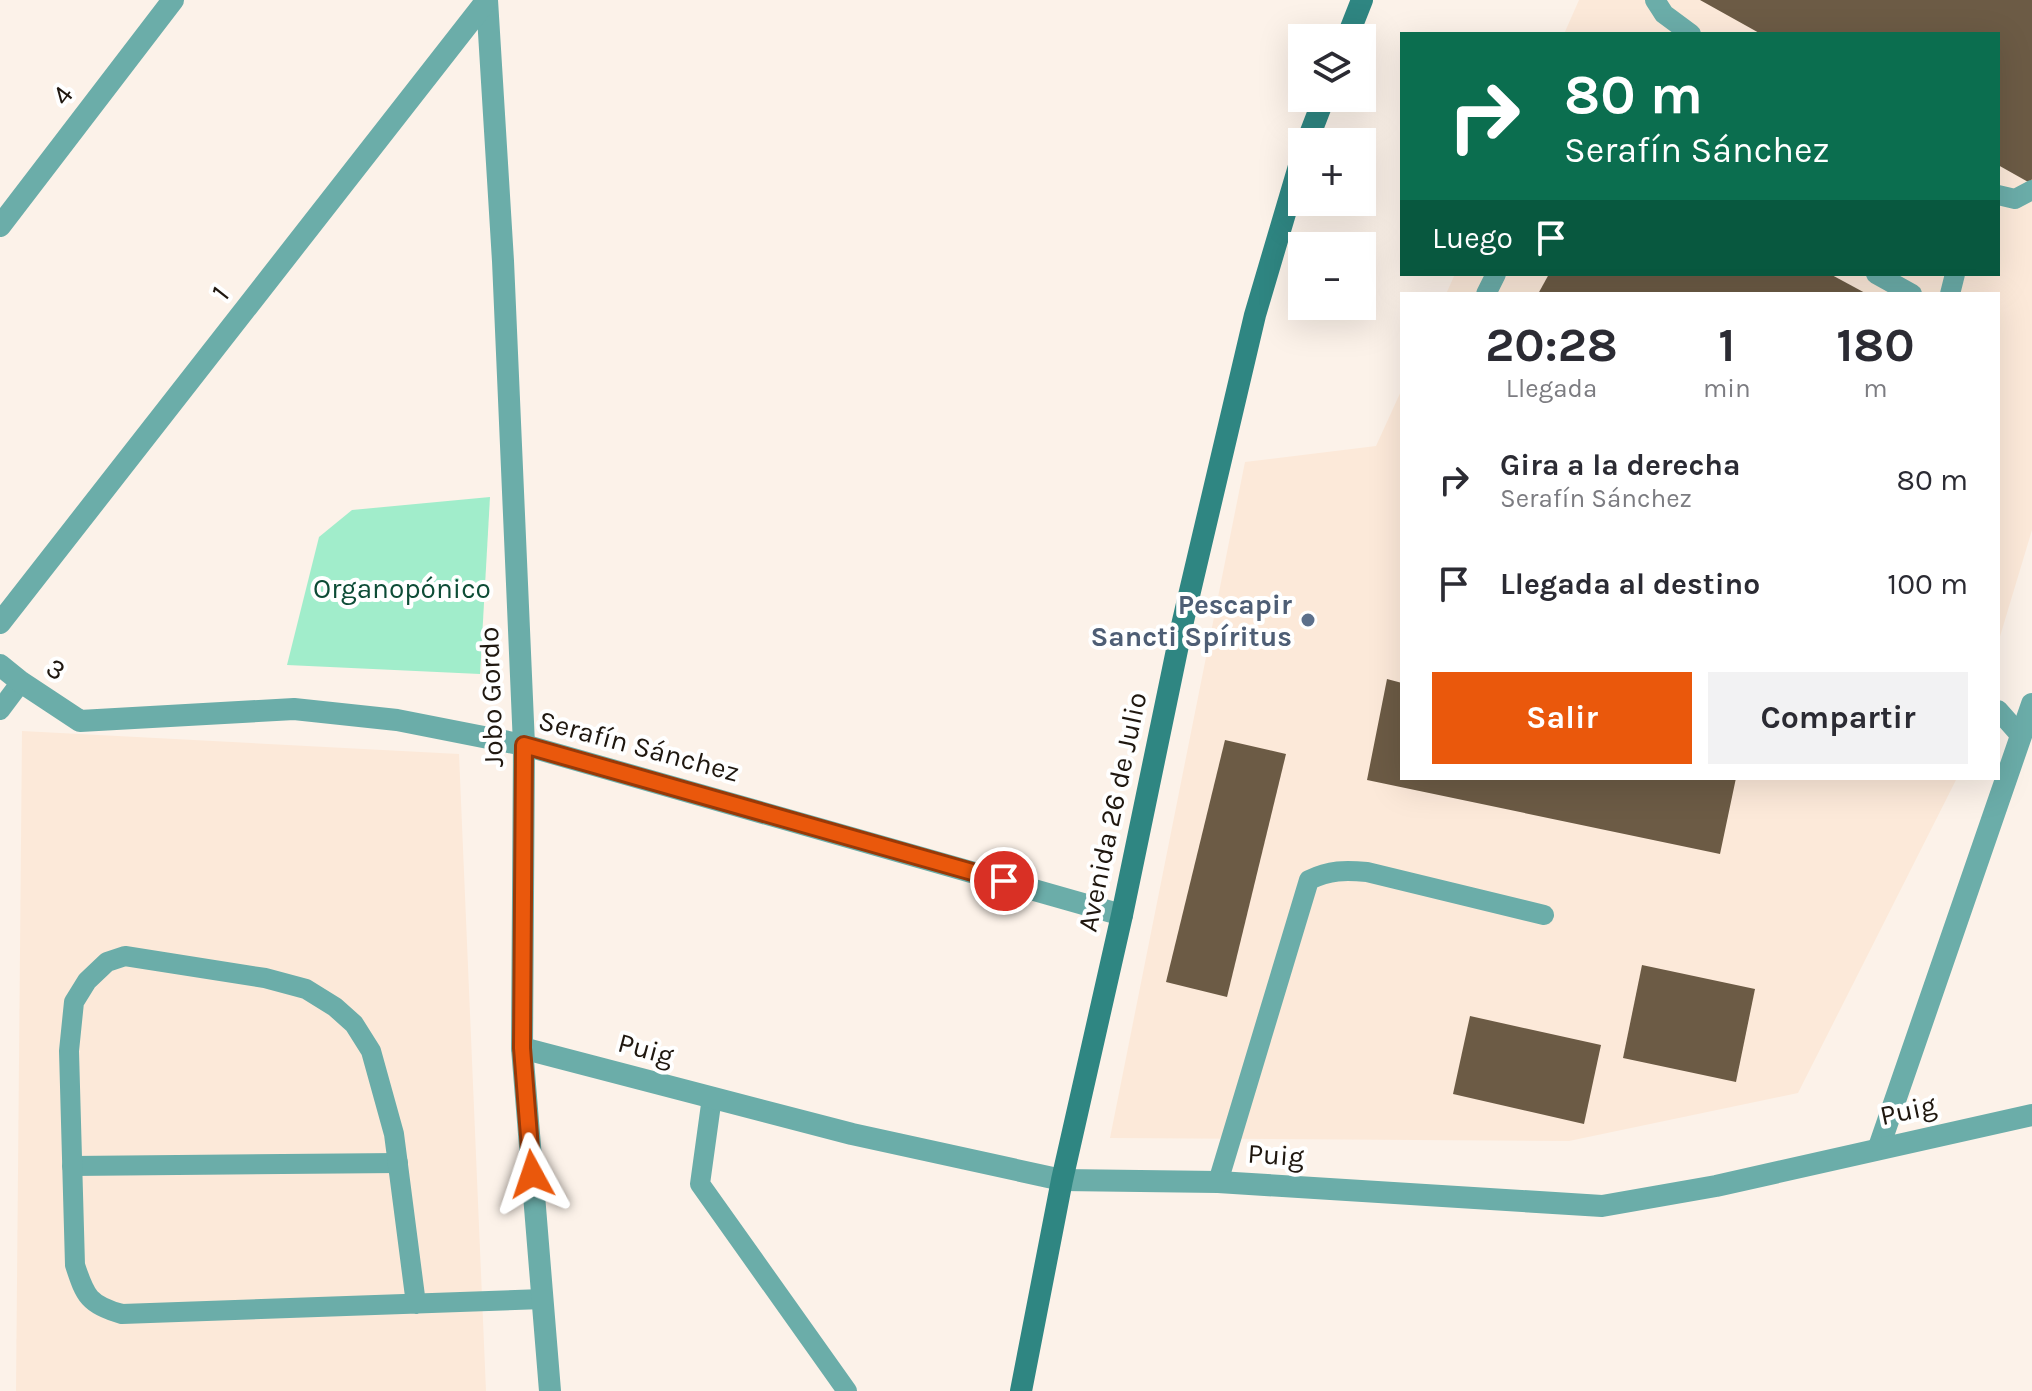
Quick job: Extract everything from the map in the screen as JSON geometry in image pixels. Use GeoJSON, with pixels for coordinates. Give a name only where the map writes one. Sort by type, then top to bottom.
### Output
{"type":"FeatureCollection","features":[{"type":"Feature","properties":{"kind":"main road"},"geometry":{"type":"LineString","coordinates":[[1353,24],[1362,0]]}},
{"type":"Feature","properties":{"kind":"main road","name":"Avenida 26 de Julio"},"geometry":{"type":"LineString","coordinates":[[1021,1391],[1062,1180],[1122,915],[1183,621],[1255,315],[1288,203]]}},
{"type":"Feature","properties":{"kind":"street","name":"4"},"geometry":{"type":"LineString","coordinates":[[0,226],[173,0]]}},
{"type":"Feature","properties":{"kind":"street","name":"1"},"geometry":{"type":"LineString","coordinates":[[0,623],[487,0]]}},
{"type":"Feature","properties":{"kind":"street","name":"Jobo Gordo"},"geometry":{"type":"LineString","coordinates":[[487,0],[503,261],[524,745],[522,1048],[550,1391]]}},
{"type":"Feature","properties":{"kind":"street","name":"3"},"geometry":{"type":"LineString","coordinates":[[0,665],[80,721]]}},
{"type":"Feature","properties":{"kind":"street"},"geometry":{"type":"LineString","coordinates":[[1879,1147],[2032,704]]}},
{"type":"Feature","properties":{"kind":"street","name":"Serafín Sánchez"},"geometry":{"type":"LineString","coordinates":[[80,721],[294,709],[397,720],[524,745],[1122,915]]}},
{"type":"Feature","properties":{"kind":"street","name":"Puig"},"geometry":{"type":"LineString","coordinates":[[522,1048],[852,1134],[1062,1180],[1218,1182],[1602,1206],[1716,1186],[2032,1115]]}},
{"type":"Feature","properties":{"kind":"lane"},"geometry":{"type":"LineString","coordinates":[[1655,0],[1664,14],[1688,32]]}},
{"type":"Feature","properties":{"kind":"lane"},"geometry":{"type":"LineString","coordinates":[[2000,211],[2015,195]]}},
{"type":"Feature","properties":{"kind":"lane"},"geometry":{"type":"LineString","coordinates":[[1880,276],[1908,292]]}},
{"type":"Feature","properties":{"kind":"lane"},"geometry":{"type":"LineString","coordinates":[[0,710],[21,682]]}},
{"type":"Feature","properties":{"kind":"lane"},"geometry":{"type":"LineString","coordinates":[[2000,712],[2021,736]]}},
{"type":"Feature","properties":{"kind":"lane"},"geometry":{"type":"LineString","coordinates":[[1218,1182],[1309,880],[1325,872],[1343,869],[1367,872],[1544,915]]}},
{"type":"Feature","properties":{"kind":"lane"},"geometry":{"type":"LineString","coordinates":[[416,1304],[394,1134],[371,1051],[354,1024],[335,1007],[306,989],[265,978],[125,956],[107,962],[87,981],[74,1002],[69,1051],[75,1265],[84,1291],[98,1307],[122,1314],[416,1304],[543,1299]]}},
{"type":"Feature","properties":{"kind":"lane"},"geometry":{"type":"LineString","coordinates":[[712,1097],[700,1184],[847,1391]]}},
{"type":"Feature","properties":{"kind":"lane"},"geometry":{"type":"LineString","coordinates":[[72,1166],[398,1163]]}},
{"type":"Feature","properties":{"kind":"shaded area"},"geometry":{"type":"Polygon","coordinates":[[[1579,0],[2032,0],[2032,530],[2000,636],[2000,292],[1447,292],[1454,276],[2000,276],[2000,32],[1565,32],[1579,0]]]}},
{"type":"Feature","properties":{"kind":"shaded area","name":"Pescapir Sancti Spíritus"},"geometry":{"type":"Polygon","coordinates":[[[1400,393],[1400,780],[1956,780],[1798,1093],[1569,1141],[1110,1138],[1245,462],[1376,446],[1400,393]]]}},
{"type":"Feature","properties":{"kind":"shaded area"},"geometry":{"type":"Polygon","coordinates":[[[22,731],[459,754],[486,1391],[16,1391],[22,731]]]}},
{"type":"Feature","properties":{"kind":"green space","name":"Organopónico"},"geometry":{"type":"Polygon","coordinates":[[[490,497],[480,674],[287,665],[319,537],[352,510],[490,497]]]}},
{"type":"Feature","properties":{"kind":"building"},"geometry":{"type":"Polygon","coordinates":[[[1700,0],[2032,0],[2030,183],[2000,166],[2000,32],[1757,32],[1700,0]]]}},
{"type":"Feature","properties":{"kind":"building"},"geometry":{"type":"Polygon","coordinates":[[[1548,276],[1834,276],[1863,292],[1539,292],[1548,276]]]}},
{"type":"Feature","properties":{"kind":"building"},"geometry":{"type":"Polygon","coordinates":[[[1387,679],[1400,682],[1400,780],[1736,780],[1720,854],[1367,780],[1387,679]]]}},
{"type":"Feature","properties":{"kind":"building"},"geometry":{"type":"Polygon","coordinates":[[[1225,740],[1286,754],[1227,997],[1166,982],[1225,740]]]}},
{"type":"Feature","properties":{"kind":"building"},"geometry":{"type":"Polygon","coordinates":[[[1642,965],[1755,989],[1736,1082],[1623,1058],[1642,965]]]}},
{"type":"Feature","properties":{"kind":"building"},"geometry":{"type":"Polygon","coordinates":[[[1470,1016],[1601,1045],[1584,1124],[1453,1094],[1470,1016]]]}},
{"type":"Feature","properties":{"kind":"place","name":"Pescapir Sancti Spíritus"},"geometry":{"type":"Point","coordinates":[1308,620]}},
{"type":"Feature","properties":{"kind":"route"},"geometry":{"type":"LineString","coordinates":[[532,1174],[522,1048],[524,745],[1004,881]]}}]}
